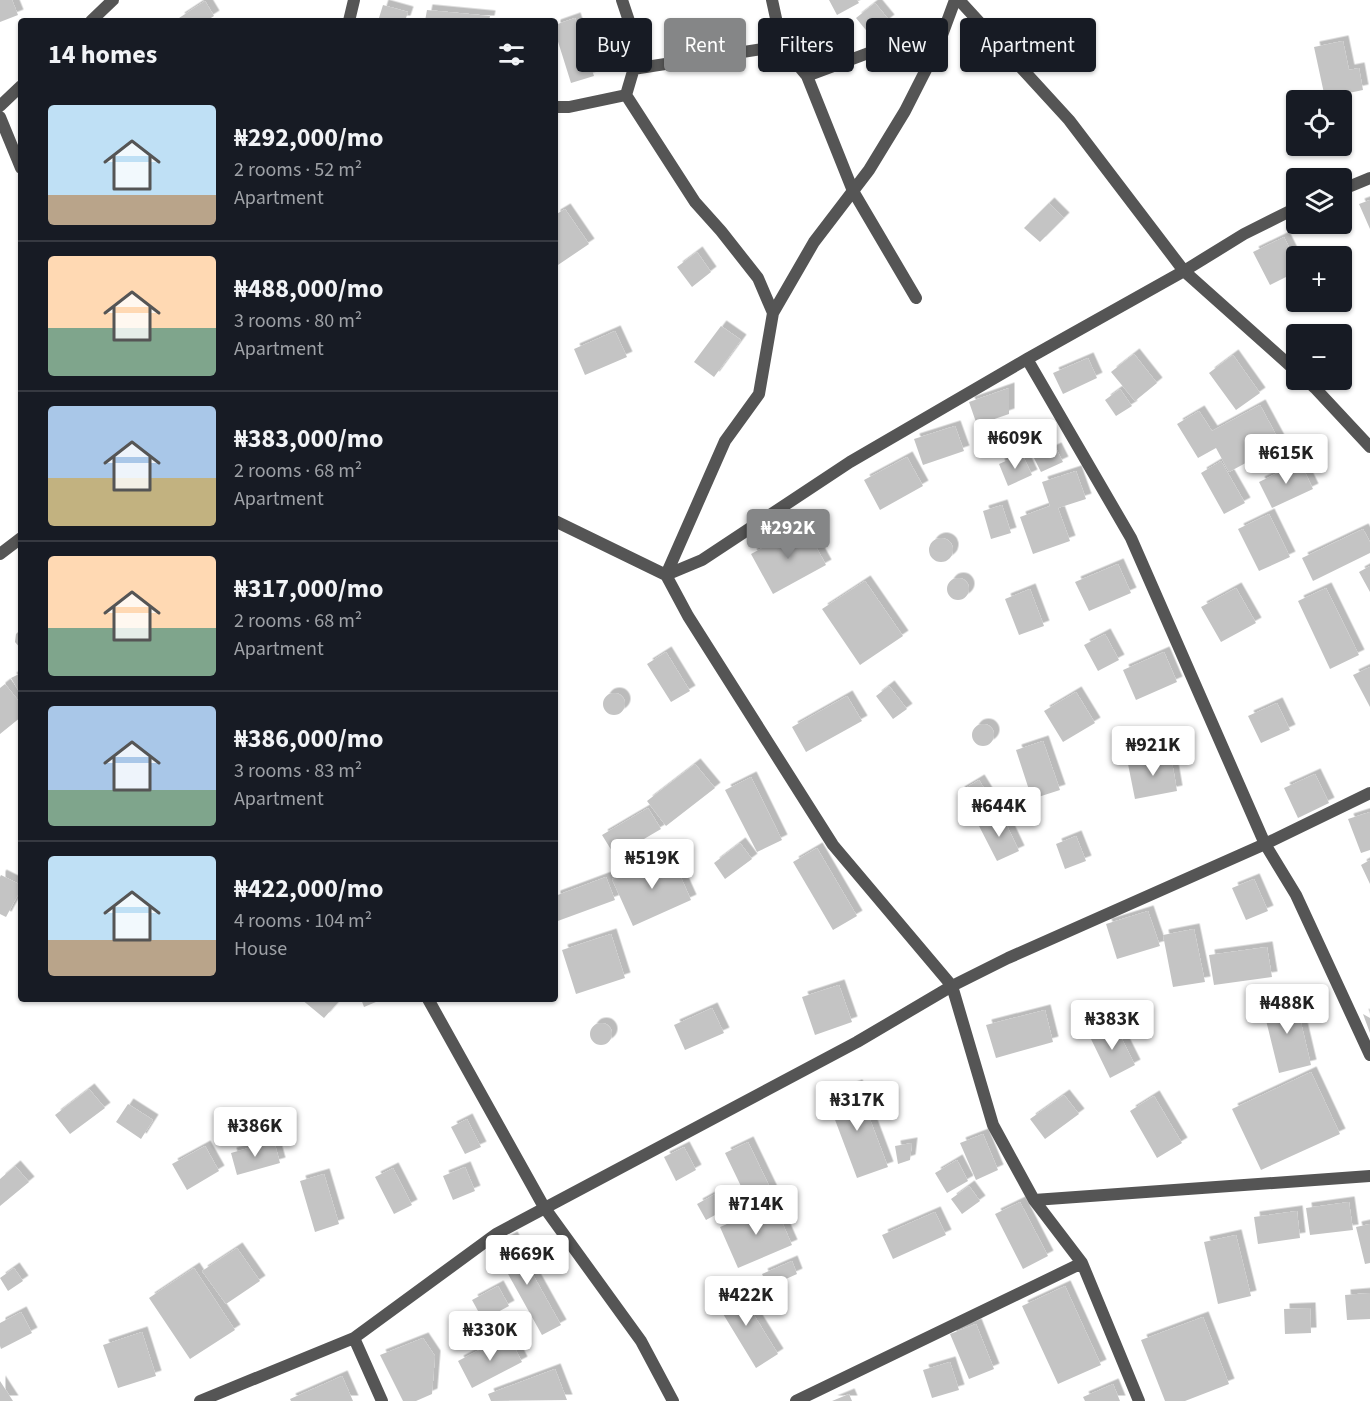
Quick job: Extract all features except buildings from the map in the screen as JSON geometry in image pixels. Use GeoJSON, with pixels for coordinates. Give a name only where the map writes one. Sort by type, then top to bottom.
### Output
{"type":"FeatureCollection","features":[{"type":"Feature","properties":{"kind":"street"},"geometry":{"type":"LineString","coordinates":[[94,18],[113,0]]}},
{"type":"Feature","properties":{"kind":"street"},"geometry":{"type":"LineString","coordinates":[[351,18],[354,0]]}},
{"type":"Feature","properties":{"kind":"street"},"geometry":{"type":"LineString","coordinates":[[622,0],[628,18]]}},
{"type":"Feature","properties":{"kind":"street"},"geometry":{"type":"LineString","coordinates":[[772,0],[776,18]]}},
{"type":"Feature","properties":{"kind":"street"},"geometry":{"type":"LineString","coordinates":[[948,20],[957,0],[1070,120],[1184,272],[1286,362]]}},
{"type":"Feature","properties":{"kind":"street"},"geometry":{"type":"LineString","coordinates":[[652,66],[758,50]]}},
{"type":"Feature","properties":{"kind":"street"},"geometry":{"type":"LineString","coordinates":[[807,76],[866,54]]}},
{"type":"Feature","properties":{"kind":"street"},"geometry":{"type":"LineString","coordinates":[[632,72],[626,94],[695,202],[758,278],[772,313]]}},
{"type":"Feature","properties":{"kind":"street"},"geometry":{"type":"LineString","coordinates":[[804,72],[853,191],[916,298]]}},
{"type":"Feature","properties":{"kind":"street"},"geometry":{"type":"LineString","coordinates":[[666,575],[725,441],[759,394],[772,313],[814,242],[869,170],[905,111],[925,72]]}},
{"type":"Feature","properties":{"kind":"street"},"geometry":{"type":"LineString","coordinates":[[0,106],[18,89]]}},
{"type":"Feature","properties":{"kind":"street"},"geometry":{"type":"LineString","coordinates":[[558,107],[569,107],[626,94]]}},
{"type":"Feature","properties":{"kind":"street"},"geometry":{"type":"LineString","coordinates":[[1,122],[18,161]]}},
{"type":"Feature","properties":{"kind":"street"},"geometry":{"type":"LineString","coordinates":[[1352,185],[1370,178]]}},
{"type":"Feature","properties":{"kind":"street"},"geometry":{"type":"LineString","coordinates":[[666,575],[702,560],[850,462],[1027,359],[1184,272],[1244,234],[1286,213]]}},
{"type":"Feature","properties":{"kind":"street"},"geometry":{"type":"LineString","coordinates":[[1027,359],[1131,538],[1265,844],[1296,895],[1370,1055]]}},
{"type":"Feature","properties":{"kind":"street"},"geometry":{"type":"LineString","coordinates":[[1318,390],[1370,447]]}},
{"type":"Feature","properties":{"kind":"street"},"geometry":{"type":"LineString","coordinates":[[558,522],[666,575],[688,616],[833,845],[952,986],[993,1125],[1034,1200],[1082,1263],[1139,1401]]}},
{"type":"Feature","properties":{"kind":"street"},"geometry":{"type":"LineString","coordinates":[[0,554],[18,540]]}},
{"type":"Feature","properties":{"kind":"street"},"geometry":{"type":"LineString","coordinates":[[200,1401],[354,1338],[496,1234],[857,1042],[952,986],[1008,958],[1265,844],[1370,793]]}},
{"type":"Feature","properties":{"kind":"street"},"geometry":{"type":"LineString","coordinates":[[430,1002],[544,1208],[641,1341],[673,1401]]}},
{"type":"Feature","properties":{"kind":"street"},"geometry":{"type":"LineString","coordinates":[[1034,1200],[1370,1176]]}},
{"type":"Feature","properties":{"kind":"street"},"geometry":{"type":"LineString","coordinates":[[796,1401],[1082,1263]]}},
{"type":"Feature","properties":{"kind":"street"},"geometry":{"type":"LineString","coordinates":[[354,1338],[382,1401]]}}]}
